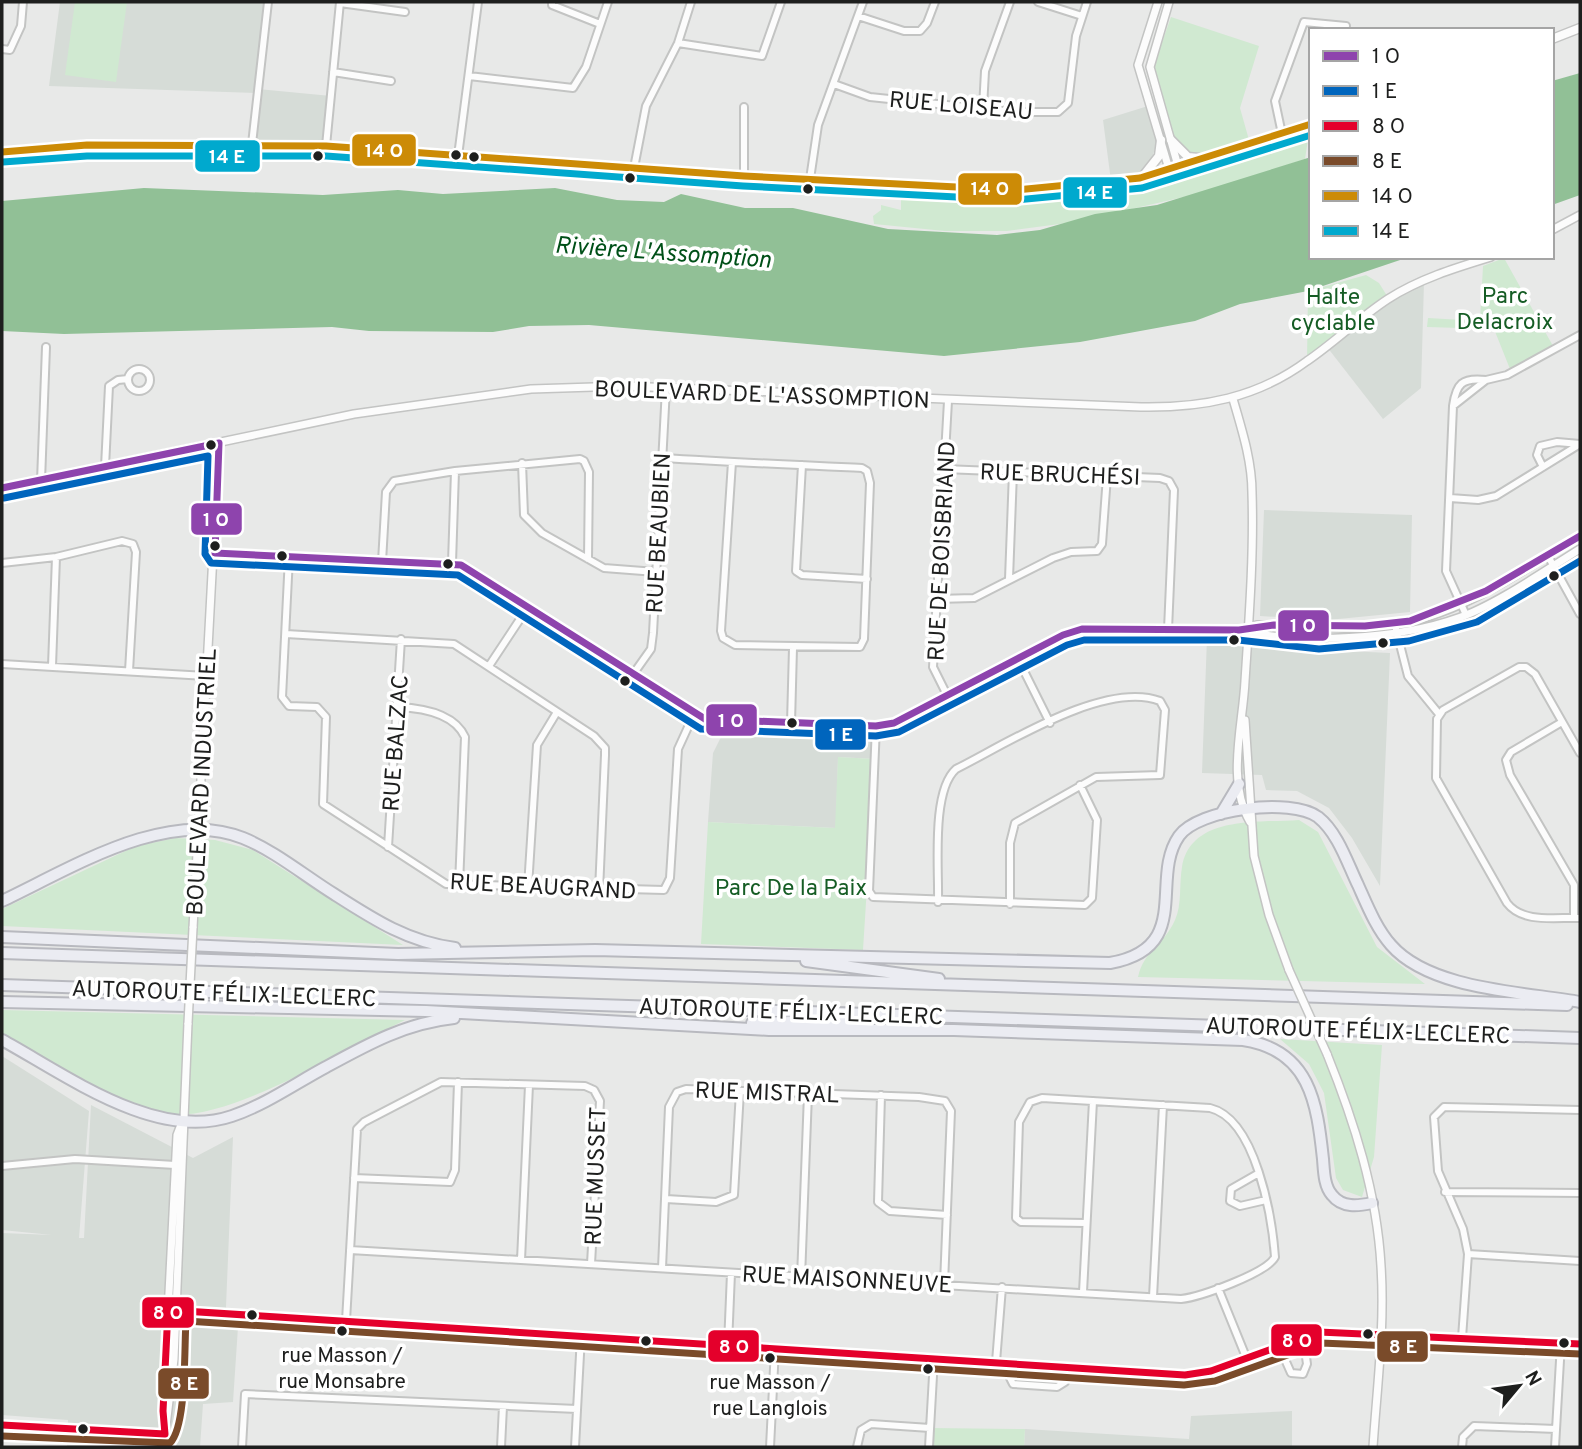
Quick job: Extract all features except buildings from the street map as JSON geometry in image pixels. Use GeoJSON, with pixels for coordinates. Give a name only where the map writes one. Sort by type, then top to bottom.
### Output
{"type":"FeatureCollection","features":[{"type":"Feature","properties":{"kind":"highway"},"geometry":{"type":"LineString","coordinates":[[1221,814],[1239,784]]}},
{"type":"Feature","properties":{"kind":"highway"},"geometry":{"type":"LineString","coordinates":[[2,937],[398,954],[595,950],[1070,964],[1121,961],[1144,948],[1161,927],[1168,906],[1170,859],[1178,837],[1194,822],[1248,810],[1300,809],[1324,823],[1380,931],[1394,949],[1414,963],[1471,984],[1580,1004]]}},
{"type":"Feature","properties":{"kind":"highway"},"geometry":{"type":"LineString","coordinates":[[2,901],[146,835],[167,831],[232,834],[255,844],[403,935],[439,946],[478,951]]}},
{"type":"Feature","properties":{"kind":"highway","name":"AUTOROUTE FÉLIX-LECLERC"},"geometry":{"type":"LineString","coordinates":[[2,953],[1580,1004]]}},
{"type":"Feature","properties":{"kind":"highway"},"geometry":{"type":"LineString","coordinates":[[769,956],[901,972],[980,986]]}},
{"type":"Feature","properties":{"kind":"highway","name":"AUTOROUTE FÉLIX-LECLERC"},"geometry":{"type":"LineString","coordinates":[[2,985],[1580,1038]]}},
{"type":"Feature","properties":{"kind":"highway"},"geometry":{"type":"LineString","coordinates":[[2,1002],[94,1001],[483,1015],[784,1031],[963,1030],[1250,1041],[1283,1055],[1299,1071],[1309,1087],[1317,1112],[1325,1181],[1331,1194],[1348,1205],[1372,1203]]}},
{"type":"Feature","properties":{"kind":"highway"},"geometry":{"type":"LineString","coordinates":[[2,1040],[130,1109],[182,1121],[214,1120],[239,1114],[404,1028],[437,1020],[483,1015]]}},
{"type":"Feature","properties":{"kind":"highway"},"geometry":{"type":"LineString","coordinates":[[693,1025],[939,1016]]}},
{"type":"Feature","properties":{"kind":"main road"},"geometry":{"type":"LineString","coordinates":[[1554,38],[1580,28]]}},
{"type":"Feature","properties":{"kind":"main road"},"geometry":{"type":"LineString","coordinates":[[2,152],[86,145],[326,146],[744,176],[1015,190],[1142,177],[1309,125]]}},
{"type":"Feature","properties":{"kind":"main road"},"geometry":{"type":"LineString","coordinates":[[1142,177],[1158,156],[1161,140]]}},
{"type":"Feature","properties":{"kind":"main road"},"geometry":{"type":"LineString","coordinates":[[1171,140],[1188,157],[1206,158]]}},
{"type":"Feature","properties":{"kind":"street"},"geometry":{"type":"LineString","coordinates":[[2,49],[10,50],[16,38],[21,26],[23,2]]}},
{"type":"Feature","properties":{"kind":"street"},"geometry":{"type":"LineString","coordinates":[[252,144],[268,2]]}},
{"type":"Feature","properties":{"kind":"street"},"geometry":{"type":"LineString","coordinates":[[326,146],[340,2],[405,12]]}},
{"type":"Feature","properties":{"kind":"street"},"geometry":{"type":"LineString","coordinates":[[458,156],[478,2]]}},
{"type":"Feature","properties":{"kind":"street"},"geometry":{"type":"LineString","coordinates":[[552,2],[552,5],[600,24]]}},
{"type":"Feature","properties":{"kind":"street"},"geometry":{"type":"LineString","coordinates":[[468,76],[573,88],[586,67],[608,2]]}},
{"type":"Feature","properties":{"kind":"street"},"geometry":{"type":"LineString","coordinates":[[634,168],[646,106],[678,43],[691,2]]}},
{"type":"Feature","properties":{"kind":"street"},"geometry":{"type":"LineString","coordinates":[[678,43],[762,56],[781,2]]}},
{"type":"Feature","properties":{"kind":"street"},"geometry":{"type":"LineString","coordinates":[[810,180],[818,125],[863,2]]}},
{"type":"Feature","properties":{"kind":"street"},"geometry":{"type":"LineString","coordinates":[[858,16],[904,31],[920,31],[927,23],[935,2]]}},
{"type":"Feature","properties":{"kind":"street"},"geometry":{"type":"LineString","coordinates":[[983,108],[985,71],[1010,2]]}},
{"type":"Feature","properties":{"kind":"street"},"geometry":{"type":"LineString","coordinates":[[1038,2],[1082,16]]}},
{"type":"Feature","properties":{"kind":"street","name":"RUE LOISEAU"},"geometry":{"type":"LineString","coordinates":[[834,84],[870,97],[1035,113],[1058,112],[1064,109],[1070,93],[1073,59],[1087,2]]}},
{"type":"Feature","properties":{"kind":"street"},"geometry":{"type":"LineString","coordinates":[[1158,2],[1138,65],[1161,140],[1174,167]]}},
{"type":"Feature","properties":{"kind":"street"},"geometry":{"type":"LineString","coordinates":[[1169,2],[1150,60],[1171,140],[1174,167]]}},
{"type":"Feature","properties":{"kind":"street"},"geometry":{"type":"LineString","coordinates":[[1282,134],[1275,101],[1304,22],[1346,26]]}},
{"type":"Feature","properties":{"kind":"street"},"geometry":{"type":"LineString","coordinates":[[333,72],[391,81]]}},
{"type":"Feature","properties":{"kind":"street"},"geometry":{"type":"LineString","coordinates":[[744,107],[744,176]]}},
{"type":"Feature","properties":{"kind":"street"},"geometry":{"type":"LineString","coordinates":[[1554,229],[1580,215]]}},
{"type":"Feature","properties":{"kind":"street","name":"BOULEVARD DE L'ASSOMPTION"},"geometry":{"type":"LineString","coordinates":[[2,488],[354,414],[509,391],[625,386],[948,401],[1162,407],[1233,400],[1293,371],[1399,293],[1430,278],[1485,259]]}},
{"type":"Feature","properties":{"kind":"street"},"geometry":{"type":"LineString","coordinates":[[1466,615],[1446,571],[1455,390],[1462,381],[1471,378],[1486,380],[1507,375],[1578,336],[1580,347]]}},
{"type":"Feature","properties":{"kind":"street"},"geometry":{"type":"LineString","coordinates":[[41,481],[46,347]]}},
{"type":"Feature","properties":{"kind":"street"},"geometry":{"type":"LineString","coordinates":[[105,467],[109,386],[118,380],[128,379]]}},
{"type":"Feature","properties":{"kind":"street"},"geometry":{"type":"LineString","coordinates":[[1453,406],[1486,380]]}},
{"type":"Feature","properties":{"kind":"street","name":"RUE BEAUBIEN"},"geometry":{"type":"LineString","coordinates":[[634,673],[651,649],[666,388]]}},
{"type":"Feature","properties":{"kind":"street"},"geometry":{"type":"LineString","coordinates":[[1233,400],[1248,453],[1252,482],[1244,630],[1248,810],[1265,901],[1289,970],[1326,1054],[1355,1130],[1372,1203],[1381,1261],[1381,1333],[1373,1447]]}},
{"type":"Feature","properties":{"kind":"street","name":"RUE DE BOISBRIAND"},"geometry":{"type":"LineString","coordinates":[[948,401],[933,667],[948,697]]}},
{"type":"Feature","properties":{"kind":"street"},"geometry":{"type":"LineString","coordinates":[[1543,467],[1536,454],[1540,446],[1557,442],[1580,444]]}},
{"type":"Feature","properties":{"kind":"street","name":"BOULEVARD INDUSTRIEL"},"geometry":{"type":"LineString","coordinates":[[172,1310],[185,1136],[182,1121],[219,443]]}},
{"type":"Feature","properties":{"kind":"street"},"geometry":{"type":"LineString","coordinates":[[1450,498],[1478,500],[1496,496],[1580,444]]}},
{"type":"Feature","properties":{"kind":"street"},"geometry":{"type":"LineString","coordinates":[[662,458],[863,468],[870,477],[862,645],[856,648],[793,648],[735,645],[723,638],[721,631],[732,462]]}},
{"type":"Feature","properties":{"kind":"street"},"geometry":{"type":"LineString","coordinates":[[382,562],[390,485],[399,479],[522,463],[584,461],[589,472],[588,559]]}},
{"type":"Feature","properties":{"kind":"street"},"geometry":{"type":"LineString","coordinates":[[522,463],[524,515],[542,533],[588,559],[617,571],[656,572]]}},
{"type":"Feature","properties":{"kind":"street"},"geometry":{"type":"LineString","coordinates":[[802,465],[796,571],[802,575],[867,579]]}},
{"type":"Feature","properties":{"kind":"street","name":"RUE BRUCHÉSI"},"geometry":{"type":"LineString","coordinates":[[944,469],[1160,478],[1172,486],[1174,490],[1168,630]]}},
{"type":"Feature","properties":{"kind":"street"},"geometry":{"type":"LineString","coordinates":[[452,563],[455,471]]}},
{"type":"Feature","properties":{"kind":"street"},"geometry":{"type":"LineString","coordinates":[[1009,579],[1013,472]]}},
{"type":"Feature","properties":{"kind":"street"},"geometry":{"type":"LineString","coordinates":[[937,598],[974,598],[1066,553],[1097,551],[1102,544],[1107,476]]}},
{"type":"Feature","properties":{"kind":"street"},"geometry":{"type":"LineString","coordinates":[[215,553],[452,563],[478,574],[705,719],[876,726],[894,723],[1063,635],[1082,629],[1244,630],[1394,624],[1439,613],[1461,604],[1580,536]]}},
{"type":"Feature","properties":{"kind":"street"},"geometry":{"type":"LineString","coordinates":[[2,563],[56,556],[122,541],[133,544],[136,551],[129,671]]}},
{"type":"Feature","properties":{"kind":"street"},"geometry":{"type":"LineString","coordinates":[[1244,630],[1344,637],[1397,634],[1466,615],[1580,550]]}},
{"type":"Feature","properties":{"kind":"street"},"geometry":{"type":"LineString","coordinates":[[52,666],[56,556]]}},
{"type":"Feature","properties":{"kind":"street"},"geometry":{"type":"LineString","coordinates":[[1548,556],[1580,614]]}},
{"type":"Feature","properties":{"kind":"street"},"geometry":{"type":"LineString","coordinates":[[289,557],[286,634],[454,644],[594,736],[605,748],[599,891]]}},
{"type":"Feature","properties":{"kind":"street"},"geometry":{"type":"LineString","coordinates":[[489,666],[528,607]]}},
{"type":"Feature","properties":{"kind":"street"},"geometry":{"type":"LineString","coordinates":[[1394,624],[1408,676],[1439,714],[1436,778],[1507,904],[1518,914],[1577,917],[1574,885],[1510,775],[1506,760],[1511,752],[1562,722]]}},
{"type":"Feature","properties":{"kind":"street","name":"RUE BEAUGRAND"},"geometry":{"type":"LineString","coordinates":[[286,634],[281,693],[285,703],[294,707],[317,707],[326,717],[323,804],[437,880],[459,885],[659,892],[668,887],[678,749],[694,714]]}},
{"type":"Feature","properties":{"kind":"street","name":"RUE BALZAC"},"geometry":{"type":"LineString","coordinates":[[388,847],[401,639]]}},
{"type":"Feature","properties":{"kind":"street"},"geometry":{"type":"LineString","coordinates":[[791,723],[793,648]]}},
{"type":"Feature","properties":{"kind":"street"},"geometry":{"type":"LineString","coordinates":[[1018,659],[1050,723]]}},
{"type":"Feature","properties":{"kind":"street"},"geometry":{"type":"LineString","coordinates":[[2,664],[206,676]]}},
{"type":"Feature","properties":{"kind":"street"},"geometry":{"type":"LineString","coordinates":[[1439,714],[1518,667],[1526,667],[1535,674],[1580,753]]}},
{"type":"Feature","properties":{"kind":"street"},"geometry":{"type":"LineString","coordinates":[[938,902],[941,800],[948,776],[956,769],[1102,700],[1155,699],[1163,705],[1160,775],[1096,777],[1015,823],[1010,843],[1010,904]]}},
{"type":"Feature","properties":{"kind":"street"},"geometry":{"type":"LineString","coordinates":[[398,707],[434,712],[457,726],[465,737],[459,885]]}},
{"type":"Feature","properties":{"kind":"street"},"geometry":{"type":"LineString","coordinates":[[1244,708],[1238,747],[1239,784],[1248,810]]}},
{"type":"Feature","properties":{"kind":"street"},"geometry":{"type":"LineString","coordinates":[[528,887],[537,745],[557,712]]}},
{"type":"Feature","properties":{"kind":"street"},"geometry":{"type":"LineString","coordinates":[[876,726],[870,888],[876,898],[1085,905],[1093,898],[1097,820],[1080,785]]}},
{"type":"Feature","properties":{"kind":"street"},"geometry":{"type":"LineString","coordinates":[[354,1178],[450,1182],[455,1170],[458,1082]]}},
{"type":"Feature","properties":{"kind":"street"},"geometry":{"type":"LineString","coordinates":[[346,1321],[354,1178],[360,1125],[436,1084],[458,1082],[529,1085],[522,1260]]}},
{"type":"Feature","properties":{"kind":"street","name":"RUE MUSSET"},"geometry":{"type":"LineString","coordinates":[[529,1085],[585,1086],[594,1090],[600,1101],[592,1264]]}},
{"type":"Feature","properties":{"kind":"street","name":"RUE MISTRAL"},"geometry":{"type":"LineString","coordinates":[[662,1268],[669,1107],[675,1095],[686,1089],[938,1098],[948,1105],[947,1216]]}},
{"type":"Feature","properties":{"kind":"street"},"geometry":{"type":"LineString","coordinates":[[666,1199],[716,1202],[734,1195],[740,1091]]}},
{"type":"Feature","properties":{"kind":"street"},"geometry":{"type":"LineString","coordinates":[[801,1278],[808,1094]]}},
{"type":"Feature","properties":{"kind":"street"},"geometry":{"type":"LineString","coordinates":[[881,1096],[878,1202],[890,1211],[947,1216],[944,1284]]}},
{"type":"Feature","properties":{"kind":"street"},"geometry":{"type":"LineString","coordinates":[[1086,1223],[1021,1222],[1016,1218],[1018,1135],[1022,1115],[1030,1102],[1042,1098],[1163,1105],[1153,1297]]}},
{"type":"Feature","properties":{"kind":"street"},"geometry":{"type":"LineString","coordinates":[[1083,1292],[1093,1101]]}},
{"type":"Feature","properties":{"kind":"street","name":"RUE MAISONNEUVE"},"geometry":{"type":"LineString","coordinates":[[350,1250],[801,1278],[1188,1298],[1273,1262],[1275,1249],[1259,1173],[1234,1125],[1221,1111],[1163,1105]]}},
{"type":"Feature","properties":{"kind":"street"},"geometry":{"type":"LineString","coordinates":[[1462,1338],[1468,1254],[1463,1229],[1445,1192],[1435,1154],[1433,1126],[1436,1113],[1444,1107],[1580,1110]]}},
{"type":"Feature","properties":{"kind":"street","name":"BOULEVARD INDUSTRIEL"},"geometry":{"type":"LineString","coordinates":[[164,1447],[170,1409],[175,1165],[177,1135],[182,1121]]}},
{"type":"Feature","properties":{"kind":"street"},"geometry":{"type":"LineString","coordinates":[[2,1166],[75,1159],[175,1165]]}},
{"type":"Feature","properties":{"kind":"street"},"geometry":{"type":"LineString","coordinates":[[1259,1173],[1231,1189],[1230,1201],[1240,1206],[1266,1200]]}},
{"type":"Feature","properties":{"kind":"street"},"geometry":{"type":"LineString","coordinates":[[1445,1192],[1580,1193]]}},
{"type":"Feature","properties":{"kind":"street"},"geometry":{"type":"LineString","coordinates":[[1468,1254],[1580,1261]]}},
{"type":"Feature","properties":{"kind":"street"},"geometry":{"type":"LineString","coordinates":[[728,1345],[731,1273]]}},
{"type":"Feature","properties":{"kind":"street"},"geometry":{"type":"LineString","coordinates":[[996,1362],[1002,1287]]}},
{"type":"Feature","properties":{"kind":"street"},"geometry":{"type":"LineString","coordinates":[[1218,1287],[1246,1357]]}},
{"type":"Feature","properties":{"kind":"street"},"geometry":{"type":"LineString","coordinates":[[172,1310],[1198,1374],[1319,1332],[1580,1344]]}},
{"type":"Feature","properties":{"kind":"street"},"geometry":{"type":"LineString","coordinates":[[575,1447],[581,1336]]}},
{"type":"Feature","properties":{"kind":"street"},"geometry":{"type":"LineString","coordinates":[[1279,1346],[1291,1373],[1303,1374],[1307,1364],[1303,1336]]}},
{"type":"Feature","properties":{"kind":"street"},"geometry":{"type":"LineString","coordinates":[[1555,1447],[1561,1343]]}},
{"type":"Feature","properties":{"kind":"street"},"geometry":{"type":"LineString","coordinates":[[769,1447],[775,1348]]}},
{"type":"Feature","properties":{"kind":"street"},"geometry":{"type":"LineString","coordinates":[[929,1447],[933,1358]]}},
{"type":"Feature","properties":{"kind":"street"},"geometry":{"type":"LineString","coordinates":[[1008,1364],[1008,1374],[1013,1384],[1056,1387],[1065,1382],[1067,1367]]}},
{"type":"Feature","properties":{"kind":"street"},"geometry":{"type":"LineString","coordinates":[[242,1447],[245,1394],[577,1409]]}},
{"type":"Feature","properties":{"kind":"street"},"geometry":{"type":"LineString","coordinates":[[501,1447],[503,1406]]}},
{"type":"Feature","properties":{"kind":"street"},"geometry":{"type":"LineString","coordinates":[[2,1424],[165,1434]]}},
{"type":"Feature","properties":{"kind":"street"},"geometry":{"type":"LineString","coordinates":[[857,1447],[861,1430],[871,1424],[930,1428]]}},
{"type":"Feature","properties":{"kind":"street"},"geometry":{"type":"LineString","coordinates":[[1462,1447],[1463,1437],[1474,1426],[1556,1429]]}},
{"type":"Feature","properties":{"kind":"shaded area"},"geometry":{"type":"Polygon","coordinates":[[[60,2],[268,2],[258,89],[331,96],[326,146],[252,144],[257,93],[49,86],[60,2]]]}},
{"type":"Feature","properties":{"kind":"shaded area"},"geometry":{"type":"Polygon","coordinates":[[[1148,106],[1157,143],[1150,163],[1140,172],[1111,181],[1103,120],[1148,106]]]}},
{"type":"Feature","properties":{"kind":"shaded area"},"geometry":{"type":"Polygon","coordinates":[[[1424,282],[1421,388],[1383,419],[1327,347],[1389,299],[1424,282]]]}},
{"type":"Feature","properties":{"kind":"shaded area"},"geometry":{"type":"Polygon","coordinates":[[[1264,510],[1412,515],[1410,612],[1328,620],[1260,616],[1264,510]]]}},
{"type":"Feature","properties":{"kind":"shaded area"},"geometry":{"type":"Polygon","coordinates":[[[1207,638],[1234,638],[1238,643],[1261,647],[1390,653],[1380,886],[1352,838],[1329,808],[1297,791],[1266,790],[1262,775],[1202,773],[1207,638]]]}},
{"type":"Feature","properties":{"kind":"shaded area"},"geometry":{"type":"Polygon","coordinates":[[[727,725],[876,726],[875,759],[838,757],[836,828],[708,822],[713,753],[727,725]]]}},
{"type":"Feature","properties":{"kind":"shaded area"},"geometry":{"type":"Polygon","coordinates":[[[2,1056],[89,1111],[79,1238],[84,1238],[91,1105],[193,1158],[233,1137],[226,1307],[238,1327],[233,1402],[203,1404],[200,1447],[67,1447],[68,1420],[2,1415],[2,1233],[52,1235],[2,1230],[2,1056]]]}},
{"type":"Feature","properties":{"kind":"shaded area"},"geometry":{"type":"Polygon","coordinates":[[[1292,1411],[1292,1447],[1024,1447],[1025,1429],[1189,1439],[1191,1416],[1292,1411]]]}},
{"type":"Feature","properties":{"kind":"green space"},"geometry":{"type":"Polygon","coordinates":[[[75,2],[127,2],[116,82],[65,75],[75,2]]]}},
{"type":"Feature","properties":{"kind":"green space"},"geometry":{"type":"Polygon","coordinates":[[[1171,17],[1259,46],[1240,108],[1249,140],[1309,121],[1305,159],[1201,193],[1075,222],[1007,231],[945,231],[874,224],[873,216],[881,210],[881,205],[901,210],[901,190],[942,191],[943,187],[1015,190],[1140,178],[1210,154],[1190,152],[1173,137],[1154,65],[1171,17]]]}},
{"type":"Feature","properties":{"kind":"green space","name":"Parc Delacroix"},"geometry":{"type":"Polygon","coordinates":[[[1505,259],[1553,346],[1510,369],[1494,329],[1427,327],[1428,318],[1480,321],[1483,266],[1505,259]]]}},
{"type":"Feature","properties":{"kind":"green space","name":"Halte cyclable"},"geometry":{"type":"Polygon","coordinates":[[[1366,275],[1379,283],[1389,299],[1307,361],[1308,291],[1366,275]]]}},
{"type":"Feature","properties":{"kind":"green space","name":"Parc De la Paix"},"geometry":{"type":"Polygon","coordinates":[[[838,757],[875,759],[863,950],[701,944],[708,822],[835,828],[838,757]]]}},
{"type":"Feature","properties":{"kind":"green space"},"geometry":{"type":"Polygon","coordinates":[[[1299,820],[1318,832],[1377,947],[1425,984],[1138,977],[1145,960],[1175,920],[1179,908],[1182,867],[1188,850],[1198,838],[1229,825],[1299,820]]]}},
{"type":"Feature","properties":{"kind":"green space"},"geometry":{"type":"Polygon","coordinates":[[[176,838],[215,840],[253,850],[403,945],[2,926],[2,909],[136,846],[176,838]]]}},
{"type":"Feature","properties":{"kind":"green space"},"geometry":{"type":"Polygon","coordinates":[[[2,1010],[405,1020],[320,1065],[253,1096],[190,1114],[165,1114],[124,1102],[103,1092],[2,1036],[2,1010]]]}},
{"type":"Feature","properties":{"kind":"green space"},"geometry":{"type":"Polygon","coordinates":[[[1280,1039],[1382,1045],[1374,1157],[1362,1197],[1343,1190],[1336,1178],[1324,1093],[1309,1064],[1280,1039]]]}},
{"type":"Feature","properties":{"kind":"green space"},"geometry":{"type":"Polygon","coordinates":[[[930,1428],[1025,1429],[1024,1447],[929,1447],[930,1428]]]}},
{"type":"Feature","properties":{"kind":"water"},"geometry":{"type":"Polygon","coordinates":[[[1580,73],[1580,195],[1554,204],[1554,80],[1580,73]]]}},
{"type":"Feature","properties":{"kind":"water","name":"Rivière L'Assomption"},"geometry":{"type":"Polygon","coordinates":[[[1309,158],[1309,259],[1403,259],[1308,291],[1240,304],[1195,321],[1080,342],[944,356],[589,325],[529,326],[493,332],[369,331],[332,327],[64,334],[2,331],[2,201],[144,188],[323,195],[398,190],[443,194],[555,188],[617,200],[664,202],[681,194],[745,208],[793,208],[888,229],[997,235],[1040,230],[1095,214],[1157,205],[1309,158]]]}},
{"type":"Feature","properties":{"kind":"transit line"},"geometry":{"type":"LineString","coordinates":[[2,152],[87,145],[326,146],[744,176],[1015,190],[1140,178],[1309,125]]}},
{"type":"Feature","properties":{"kind":"transit line"},"geometry":{"type":"LineString","coordinates":[[3,162],[87,156],[326,156],[743,186],[1015,200],[1142,188],[1309,136]]}},
{"type":"Feature","properties":{"kind":"transit line"},"geometry":{"type":"LineString","coordinates":[[2,488],[219,443],[215,553],[461,565],[705,719],[876,726],[894,723],[1063,635],[1082,629],[1239,630],[1274,625],[1365,626],[1410,621],[1486,591],[1580,536]]}},
{"type":"Feature","properties":{"kind":"transit line"},"geometry":{"type":"LineString","coordinates":[[4,498],[208,456],[205,554],[211,563],[458,575],[701,729],[876,736],[899,732],[1067,645],[1084,640],[1238,640],[1319,649],[1409,641],[1477,622],[1580,561]]}},
{"type":"Feature","properties":{"kind":"transit line"},"geometry":{"type":"LineString","coordinates":[[2,1425],[165,1434],[163,1411],[168,1310],[1185,1375],[1211,1371],[1319,1332],[1580,1344]]}},
{"type":"Feature","properties":{"kind":"transit line"},"geometry":{"type":"LineString","coordinates":[[2,1436],[170,1443],[175,1434],[182,1404],[186,1321],[1184,1385],[1215,1381],[1321,1343],[1580,1354]]}},
{"type":"Feature","properties":{"kind":"place","name":"rue Masson / rue Monsabre"},"geometry":{"type":"Point","coordinates":[342,1331]}},
{"type":"Feature","properties":{"kind":"place","name":"rue Masson / rue Langlois"},"geometry":{"type":"Point","coordinates":[770,1358]}}]}
